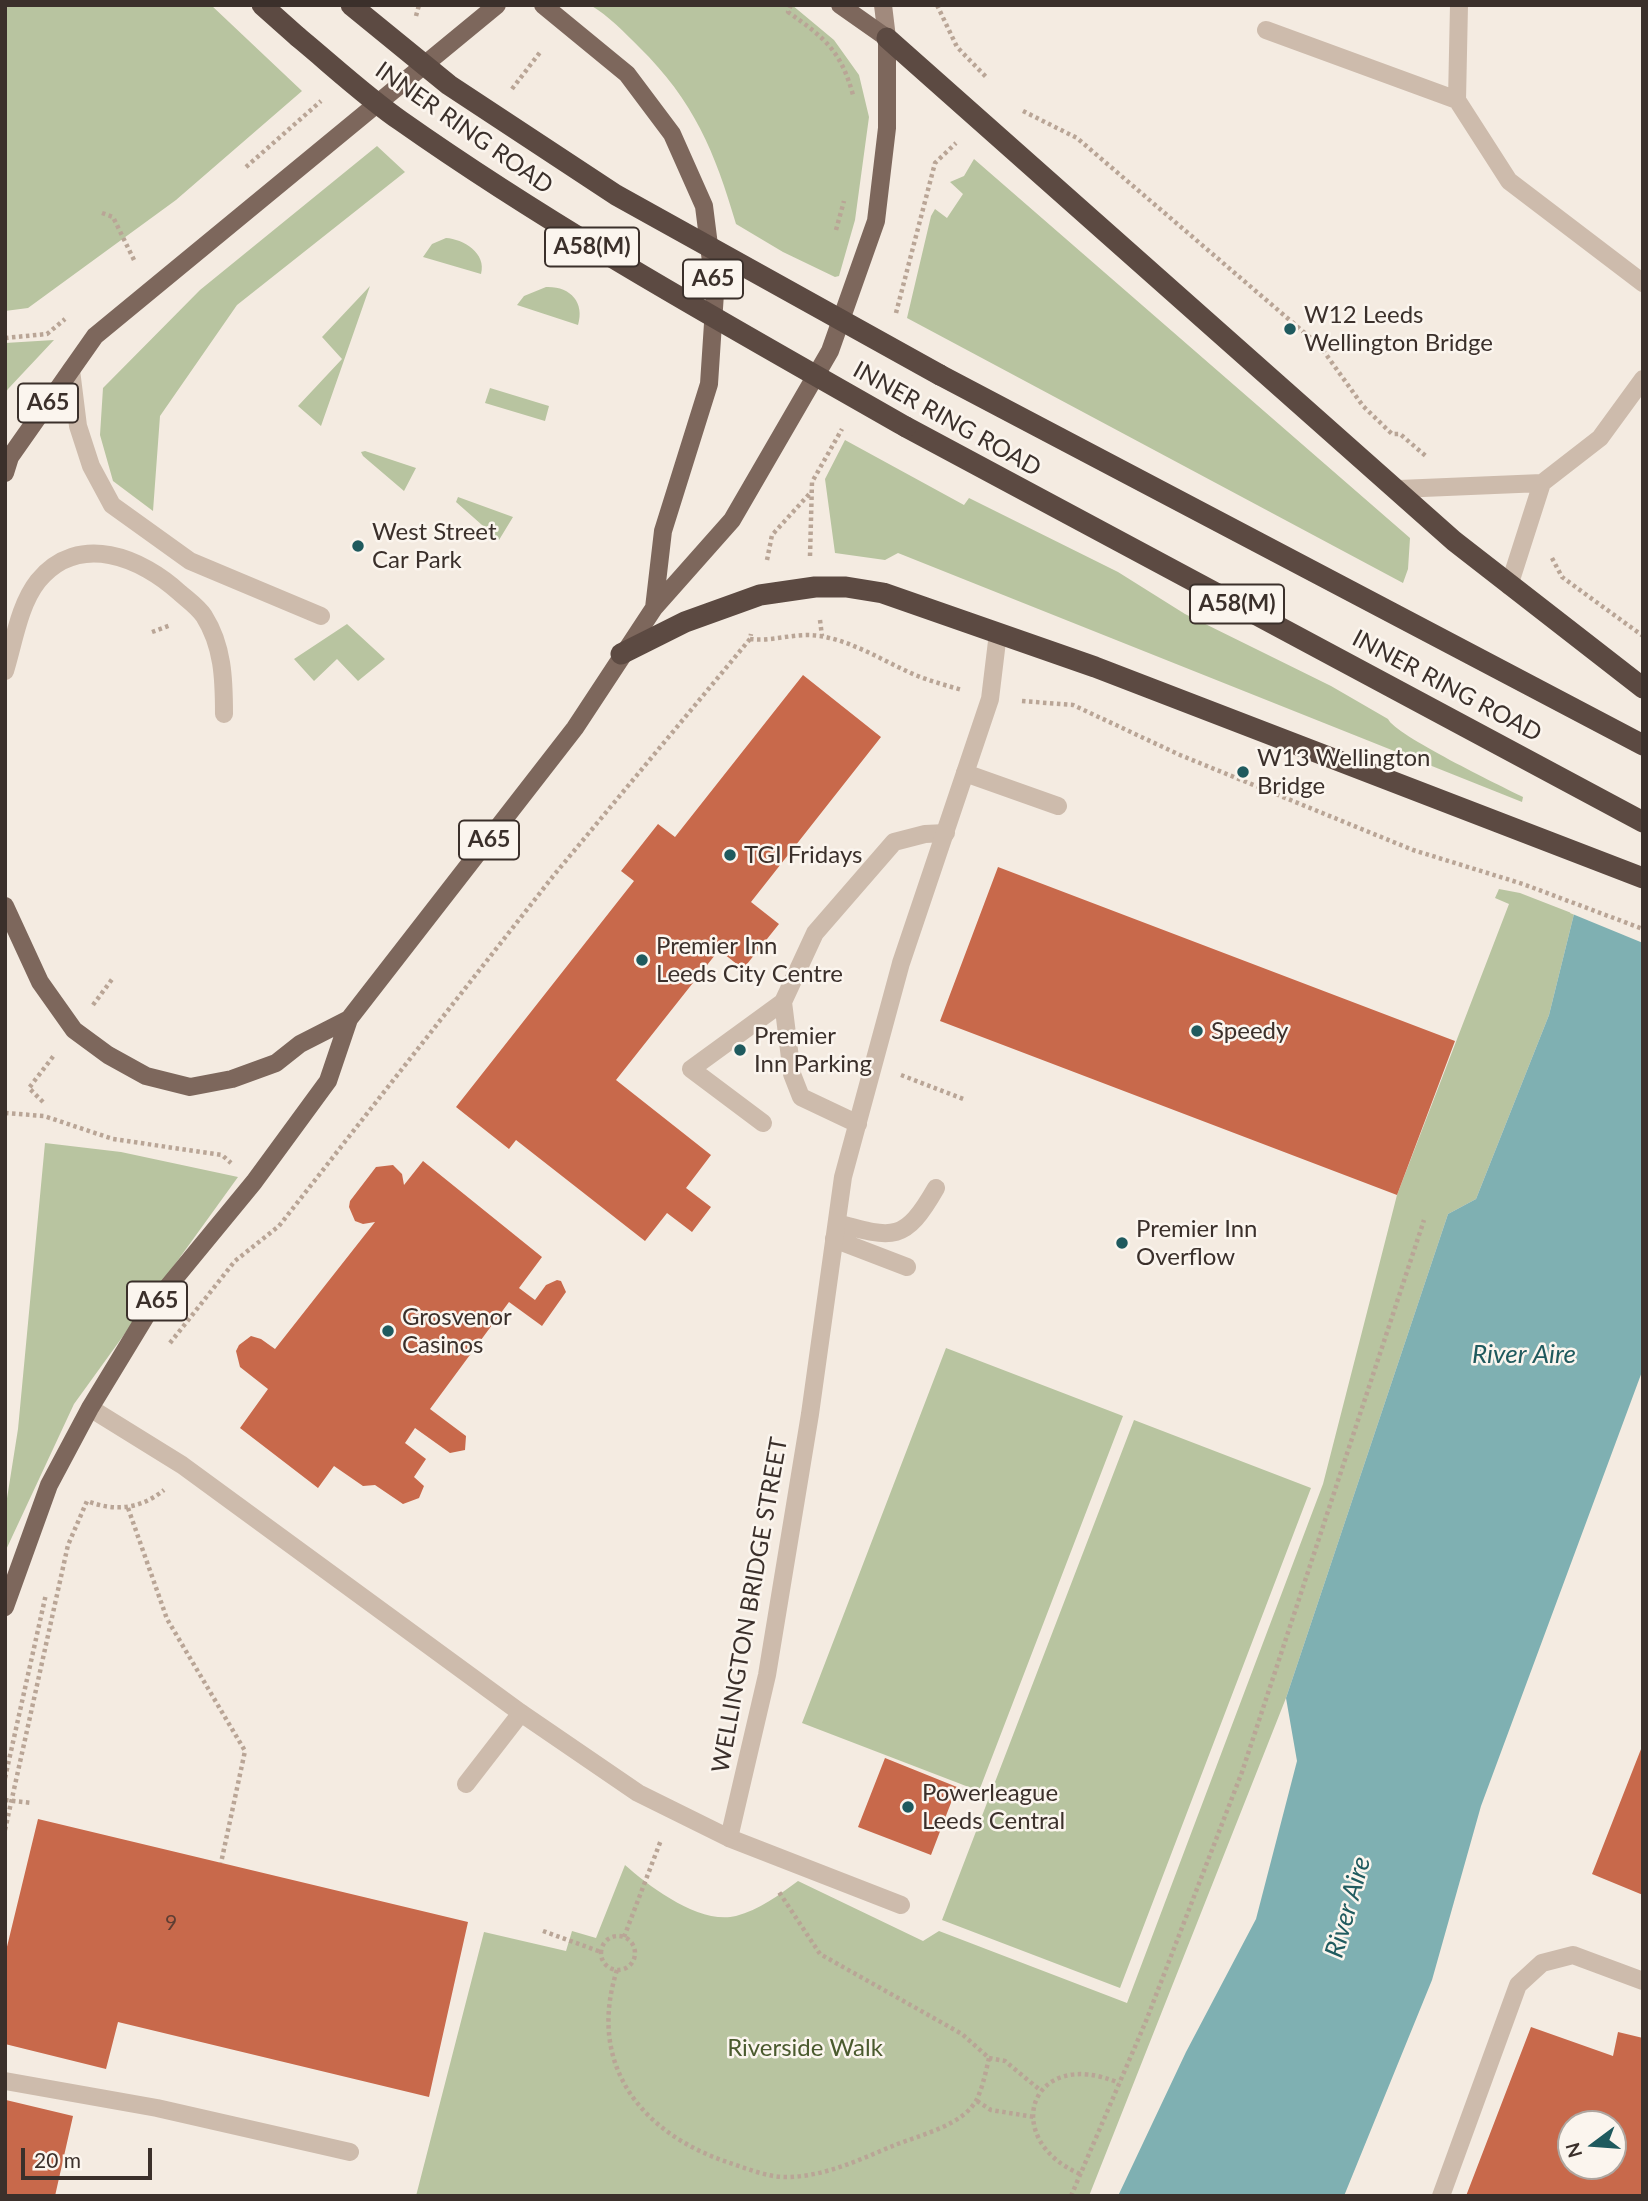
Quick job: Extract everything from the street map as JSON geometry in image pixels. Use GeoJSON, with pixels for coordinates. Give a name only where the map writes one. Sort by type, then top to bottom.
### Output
{"type":"FeatureCollection","features":[{"type":"Feature","properties":{"kind":"highway","name":"INNER RING ROAD"},"geometry":{"type":"LineString","coordinates":[[262,5],[399,119],[528,206],[639,276],[906,427],[1643,822]]}},
{"type":"Feature","properties":{"kind":"highway","name":"INNER RING ROAD"},"geometry":{"type":"LineString","coordinates":[[351,5],[449,85],[617,195],[940,375],[1643,745]]}},
{"type":"Feature","properties":{"kind":"highway"},"geometry":{"type":"LineString","coordinates":[[887,38],[979,122],[1399,489],[1454,541],[1643,688]]}},
{"type":"Feature","properties":{"kind":"highway"},"geometry":{"type":"LineString","coordinates":[[621,654],[685,622],[743,600],[815,587],[846,587],[884,593],[1095,667],[1643,878]]}},
{"type":"Feature","properties":{"kind":"main road","name":"A65"},"geometry":{"type":"LineString","coordinates":[[5,473],[10,457],[95,336],[497,5]]}},
{"type":"Feature","properties":{"kind":"main road","name":"A65"},"geometry":{"type":"LineString","coordinates":[[543,5],[627,74],[672,134],[704,206],[715,293],[709,384],[663,531],[654,608]]}},
{"type":"Feature","properties":{"kind":"main road"},"geometry":{"type":"LineString","coordinates":[[840,5],[887,38]]}},
{"type":"Feature","properties":{"kind":"main road","name":"A65"},"geometry":{"type":"LineString","coordinates":[[5,1607],[49,1485],[90,1408],[152,1306],[254,1182],[328,1081],[349,1019],[575,728],[621,654],[654,608],[732,520],[830,351],[876,221],[887,128],[887,38]]}},
{"type":"Feature","properties":{"kind":"main road","name":"A65"},"geometry":{"type":"LineString","coordinates":[[5,906],[40,982],[74,1030],[107,1055],[146,1076],[190,1087],[232,1079],[276,1063],[300,1044],[349,1019]]}},
{"type":"Feature","properties":{"kind":"street"},"geometry":{"type":"LineString","coordinates":[[883,5],[887,38]]}},
{"type":"Feature","properties":{"kind":"street"},"geometry":{"type":"LineString","coordinates":[[1459,5],[1457,100],[1509,181],[1643,284]]}},
{"type":"Feature","properties":{"kind":"street"},"geometry":{"type":"LineString","coordinates":[[1266,30],[1457,100]]}},
{"type":"Feature","properties":{"kind":"street"},"geometry":{"type":"LineString","coordinates":[[71,370],[82,440],[91,466],[112,505],[190,561],[320,616]]}},
{"type":"Feature","properties":{"kind":"street"},"geometry":{"type":"LineString","coordinates":[[1509,586],[1542,483],[1600,438],[1643,379]]}},
{"type":"Feature","properties":{"kind":"street"},"geometry":{"type":"LineString","coordinates":[[1399,489],[1542,483]]}},
{"type":"Feature","properties":{"kind":"street"},"geometry":{"type":"LineString","coordinates":[[5,671],[23,609],[39,580],[61,563],[82,554],[109,553],[162,576],[203,614],[220,650],[224,714]]}},
{"type":"Feature","properties":{"kind":"street","name":"WELLINGTON BRIDGE STREET"},"geometry":{"type":"LineString","coordinates":[[729,1838],[767,1675],[810,1414],[843,1177],[901,963],[990,699],[998,633]]}},
{"type":"Feature","properties":{"kind":"street"},"geometry":{"type":"LineString","coordinates":[[965,773],[1058,806]]}},
{"type":"Feature","properties":{"kind":"street"},"geometry":{"type":"LineString","coordinates":[[763,1123],[691,1069],[783,1002],[815,933],[894,842],[925,834],[946,834]]}},
{"type":"Feature","properties":{"kind":"street"},"geometry":{"type":"LineString","coordinates":[[783,1002],[793,1074],[801,1097],[858,1124]]}},
{"type":"Feature","properties":{"kind":"street"},"geometry":{"type":"LineString","coordinates":[[836,1231],[881,1236],[909,1228],[936,1188]]}},
{"type":"Feature","properties":{"kind":"street"},"geometry":{"type":"LineString","coordinates":[[836,1231],[907,1267]]}},
{"type":"Feature","properties":{"kind":"street"},"geometry":{"type":"LineString","coordinates":[[90,1408],[182,1465],[521,1713],[638,1793],[729,1838],[901,1905]]}},
{"type":"Feature","properties":{"kind":"street"},"geometry":{"type":"LineString","coordinates":[[466,1784],[521,1713]]}},
{"type":"Feature","properties":{"kind":"street"},"geometry":{"type":"LineString","coordinates":[[1441,2196],[1518,1985],[1542,1964],[1573,1955],[1643,1981]]}},
{"type":"Feature","properties":{"kind":"street"},"geometry":{"type":"LineString","coordinates":[[5,2081],[157,2108],[350,2152]]}},
{"type":"Feature","properties":{"kind":"path"},"geometry":{"type":"LineString","coordinates":[[406,26],[416,17],[419,5]]}},
{"type":"Feature","properties":{"kind":"path"},"geometry":{"type":"LineString","coordinates":[[791,5],[788,12],[826,41],[845,67],[853,99]]}},
{"type":"Feature","properties":{"kind":"path"},"geometry":{"type":"LineString","coordinates":[[893,318],[935,163],[1005,95],[957,47],[937,5]]}},
{"type":"Feature","properties":{"kind":"path"},"geometry":{"type":"LineString","coordinates":[[239,173],[322,99]]}},
{"type":"Feature","properties":{"kind":"path"},"geometry":{"type":"LineString","coordinates":[[1022,110],[1054,123],[1087,146],[1320,346],[1363,406],[1392,434],[1401,434]]}},
{"type":"Feature","properties":{"kind":"path"},"geometry":{"type":"LineString","coordinates":[[834,240],[846,193]]}},
{"type":"Feature","properties":{"kind":"path"},"geometry":{"type":"LineString","coordinates":[[102,213],[113,217],[149,292]]}},
{"type":"Feature","properties":{"kind":"path"},"geometry":{"type":"LineString","coordinates":[[125,270],[145,253]]}},
{"type":"Feature","properties":{"kind":"path"},"geometry":{"type":"LineString","coordinates":[[5,338],[47,334],[66,318]]}},
{"type":"Feature","properties":{"kind":"path"},"geometry":{"type":"LineString","coordinates":[[809,550],[812,482],[848,417]]}},
{"type":"Feature","properties":{"kind":"path"},"geometry":{"type":"LineString","coordinates":[[1524,541],[1548,550],[1562,577],[1643,636]]}},
{"type":"Feature","properties":{"kind":"path"},"geometry":{"type":"LineString","coordinates":[[166,1350],[235,1261],[279,1226],[554,874],[750,639],[763,641],[804,634],[835,639],[921,677],[990,699],[1073,705],[1192,760],[1413,850],[1523,884],[1643,929]]}},
{"type":"Feature","properties":{"kind":"path"},"geometry":{"type":"LineString","coordinates":[[874,1065],[967,1100]]}},
{"type":"Feature","properties":{"kind":"path"},"geometry":{"type":"LineString","coordinates":[[5,1113],[44,1116],[113,1139],[222,1155],[290,1212]]}},
{"type":"Feature","properties":{"kind":"path"},"geometry":{"type":"LineString","coordinates":[[1071,2196],[1119,2083],[1242,1772],[1424,1220]]}},
{"type":"Feature","properties":{"kind":"path"},"geometry":{"type":"LineString","coordinates":[[5,1830],[8,1800],[68,1545],[87,1501],[103,1507],[128,1508],[151,1500],[169,1485],[182,1465]]}},
{"type":"Feature","properties":{"kind":"path"},"geometry":{"type":"LineString","coordinates":[[70,1520],[82,1497]]}},
{"type":"Feature","properties":{"kind":"path"},"geometry":{"type":"LineString","coordinates":[[128,1508],[167,1619],[246,1751],[221,1863]]}},
{"type":"Feature","properties":{"kind":"path"},"geometry":{"type":"LineString","coordinates":[[5,1778],[49,1583]]}},
{"type":"Feature","properties":{"kind":"path"},"geometry":{"type":"LineString","coordinates":[[8,1800],[32,1804]]}},
{"type":"Feature","properties":{"kind":"path"},"geometry":{"type":"LineString","coordinates":[[624,1937],[672,1810]]}},
{"type":"Feature","properties":{"kind":"path"},"geometry":{"type":"LineString","coordinates":[[784,1860],[774,1886],[820,1954],[962,2034],[989,2058],[1005,2060],[1040,2090]]}},
{"type":"Feature","properties":{"kind":"path"},"geometry":{"type":"LineString","coordinates":[[543,1931],[601,1952]]}},
{"type":"Feature","properties":{"kind":"path"},"geometry":{"type":"LineString","coordinates":[[624,1937],[633,1943],[635,1954],[627,1968],[617,1970],[603,1962],[601,1952],[608,1938],[624,1937]]}},
{"type":"Feature","properties":{"kind":"path"},"geometry":{"type":"LineString","coordinates":[[617,1970],[607,2013],[607,2036],[621,2081],[646,2114],[688,2144],[711,2156],[756,2172],[786,2177],[821,2173],[954,2121],[977,2101],[989,2058]]}},
{"type":"Feature","properties":{"kind":"path"},"geometry":{"type":"LineString","coordinates":[[1080,2174],[1052,2160],[1040,2140],[1034,2117],[1034,2104],[1040,2090],[1052,2081],[1074,2073],[1096,2073],[1119,2083]]}},
{"type":"Feature","properties":{"kind":"path"},"geometry":{"type":"LineString","coordinates":[[977,2101],[991,2110],[1034,2117]]}},
{"type":"Feature","properties":{"kind":"green space"},"geometry":{"type":"Polygon","coordinates":[[[5,5],[211,5],[302,91],[176,200],[28,308],[5,311],[5,5]]]}},
{"type":"Feature","properties":{"kind":"green space"},"geometry":{"type":"Polygon","coordinates":[[[590,5],[792,5],[834,40],[859,75],[869,117],[855,220],[839,276],[835,277],[783,252],[736,224],[711,151],[674,87],[639,47],[610,19],[590,5]]]}},
{"type":"Feature","properties":{"kind":"green space"},"geometry":{"type":"Polygon","coordinates":[[[377,146],[405,172],[237,305],[160,416],[153,511],[113,481],[100,435],[103,388],[200,290],[377,146]]]}},
{"type":"Feature","properties":{"kind":"green space"},"geometry":{"type":"Polygon","coordinates":[[[974,159],[1410,538],[1408,569],[1403,583],[907,318],[931,216],[935,209],[947,218],[963,194],[950,182],[964,176],[974,159]]]}},
{"type":"Feature","properties":{"kind":"green space"},"geometry":{"type":"Polygon","coordinates":[[[446,238],[466,244],[477,254],[482,266],[481,274],[423,257],[432,244],[446,238]]]}},
{"type":"Feature","properties":{"kind":"green space"},"geometry":{"type":"Polygon","coordinates":[[[370,286],[321,426],[298,406],[342,359],[322,337],[370,286]]]}},
{"type":"Feature","properties":{"kind":"green space"},"geometry":{"type":"Polygon","coordinates":[[[546,287],[562,289],[574,297],[579,309],[578,325],[517,305],[524,296],[546,287]]]}},
{"type":"Feature","properties":{"kind":"green space"},"geometry":{"type":"Polygon","coordinates":[[[54,340],[8,389],[5,394],[5,343],[54,340]]]}},
{"type":"Feature","properties":{"kind":"green space"},"geometry":{"type":"Polygon","coordinates":[[[490,388],[549,406],[545,421],[485,403],[490,388]]]}},
{"type":"Feature","properties":{"kind":"green space"},"geometry":{"type":"Polygon","coordinates":[[[845,440],[964,505],[969,498],[1118,572],[1185,614],[1331,686],[1388,719],[1428,748],[1523,797],[1522,802],[898,553],[885,560],[835,553],[825,479],[845,440]]]}},
{"type":"Feature","properties":{"kind":"green space"},"geometry":{"type":"Polygon","coordinates":[[[361,452],[416,468],[404,491],[363,456],[361,452]]]}},
{"type":"Feature","properties":{"kind":"green space"},"geometry":{"type":"Polygon","coordinates":[[[458,497],[513,517],[499,540],[456,502],[458,497]]]}},
{"type":"Feature","properties":{"kind":"green space"},"geometry":{"type":"Polygon","coordinates":[[[347,624],[385,659],[358,681],[337,659],[314,681],[294,659],[347,624]]]}},
{"type":"Feature","properties":{"kind":"green space","name":"Riverside Walk"},"geometry":{"type":"Polygon","coordinates":[[[1499,889],[1520,893],[1574,914],[1549,1015],[1476,1199],[1448,1214],[1286,1698],[1089,2196],[416,2196],[484,1932],[566,1951],[572,1931],[596,1938],[625,1865],[676,1902],[707,1915],[722,1917],[736,1916],[753,1910],[798,1881],[923,1941],[939,1931],[1127,2003],[1323,1484],[1397,1195],[1509,904],[1495,898],[1499,889]]]}},
{"type":"Feature","properties":{"kind":"green space"},"geometry":{"type":"Polygon","coordinates":[[[45,1143],[121,1152],[238,1177],[74,1404],[5,1552],[5,1511],[18,1429],[45,1143]]]}},
{"type":"Feature","properties":{"kind":"green space"},"geometry":{"type":"Polygon","coordinates":[[[946,1348],[1123,1416],[979,1791],[802,1723],[946,1348]]]}},
{"type":"Feature","properties":{"kind":"green space"},"geometry":{"type":"Polygon","coordinates":[[[1134,1420],[1311,1488],[1120,1988],[942,1920],[1134,1420]]]}},
{"type":"Feature","properties":{"kind":"water","name":"River Aire"},"geometry":{"type":"Polygon","coordinates":[[[1643,756],[1643,1369],[1481,1806],[1432,1980],[1344,2196],[1118,2196],[1186,2052],[1256,1919],[1297,1761],[1286,1698],[1448,1214],[1476,1199],[1549,1015],[1574,914],[1643,756]]]}},
{"type":"Feature","properties":{"kind":"pier"},"geometry":{"type":"Polygon","coordinates":[[[1643,753],[1643,943],[1570,913],[1643,753]]]}},
{"type":"Feature","properties":{"kind":"building","name":"Premier Inn Leeds City Centre"},"geometry":{"type":"Polygon","coordinates":[[[803,675],[881,737],[751,902],[779,924],[743,969],[719,950],[616,1080],[711,1155],[686,1188],[711,1207],[692,1232],[667,1213],[645,1241],[516,1140],[509,1149],[456,1107],[634,881],[621,871],[658,824],[675,837],[803,675]]]}},
{"type":"Feature","properties":{"kind":"building","name":"Speedy"},"geometry":{"type":"Polygon","coordinates":[[[998,867],[1455,1041],[1397,1195],[940,1021],[998,867]]]}},
{"type":"Feature","properties":{"kind":"building","name":"Grosvenor Casinos"},"geometry":{"type":"Polygon","coordinates":[[[423,1161],[542,1257],[519,1288],[535,1300],[546,1285],[557,1280],[561,1281],[566,1292],[542,1326],[509,1302],[430,1409],[466,1436],[465,1450],[450,1453],[415,1428],[405,1443],[426,1459],[414,1477],[424,1486],[419,1498],[403,1504],[375,1485],[363,1486],[334,1466],[318,1488],[240,1428],[268,1389],[240,1367],[236,1351],[239,1345],[251,1336],[261,1339],[275,1349],[375,1222],[363,1224],[355,1221],[349,1207],[350,1201],[376,1167],[393,1165],[402,1174],[404,1185],[423,1161]]]}},
{"type":"Feature","properties":{"kind":"building"},"geometry":{"type":"Polygon","coordinates":[[[1643,1744],[1643,1895],[1592,1874],[1643,1744]]]}},
{"type":"Feature","properties":{"kind":"building","name":"Powerleague Leeds Central"},"geometry":{"type":"Polygon","coordinates":[[[885,1758],[957,1787],[931,1855],[858,1827],[885,1758]]]}},
{"type":"Feature","properties":{"kind":"building"},"geometry":{"type":"Polygon","coordinates":[[[38,1819],[468,1922],[429,2097],[118,2022],[106,2069],[5,2044],[5,1955],[38,1819]]]}},
{"type":"Feature","properties":{"kind":"building"},"geometry":{"type":"Polygon","coordinates":[[[1531,2027],[1613,2056],[1618,2032],[1643,2038],[1643,2196],[1466,2196],[1531,2027]]]}},
{"type":"Feature","properties":{"kind":"building"},"geometry":{"type":"Polygon","coordinates":[[[6,2100],[73,2116],[55,2196],[5,2196],[6,2100]]]}},
{"type":"Feature","properties":{"kind":"place","name":"W12 Leeds Wellington Bridge"},"geometry":{"type":"Point","coordinates":[1290,329]}},
{"type":"Feature","properties":{"kind":"place","name":"West Street Car Park"},"geometry":{"type":"Point","coordinates":[358,546]}},
{"type":"Feature","properties":{"kind":"place","name":"W13 Wellington Bridge"},"geometry":{"type":"Point","coordinates":[1243,772]}},
{"type":"Feature","properties":{"kind":"place","name":"TGI Fridays"},"geometry":{"type":"Point","coordinates":[730,855]}},
{"type":"Feature","properties":{"kind":"place","name":"Premier Inn Leeds City Centre"},"geometry":{"type":"Point","coordinates":[642,960]}},
{"type":"Feature","properties":{"kind":"place","name":"Speedy"},"geometry":{"type":"Point","coordinates":[1197,1031]}},
{"type":"Feature","properties":{"kind":"place","name":"Premier Inn Parking"},"geometry":{"type":"Point","coordinates":[740,1050]}},
{"type":"Feature","properties":{"kind":"place","name":"Premier Inn Overflow"},"geometry":{"type":"Point","coordinates":[1122,1243]}},
{"type":"Feature","properties":{"kind":"place","name":"Grosvenor Casinos"},"geometry":{"type":"Point","coordinates":[388,1331]}},
{"type":"Feature","properties":{"kind":"place","name":"Powerleague Leeds Central"},"geometry":{"type":"Point","coordinates":[908,1807]}}]}
